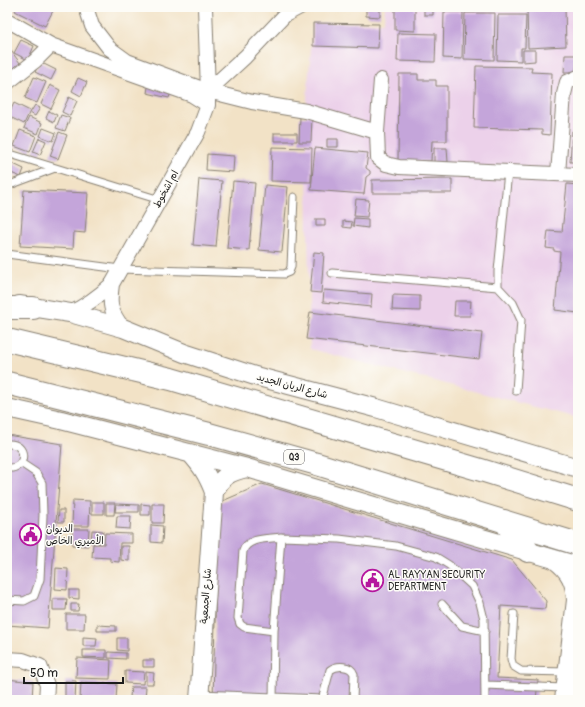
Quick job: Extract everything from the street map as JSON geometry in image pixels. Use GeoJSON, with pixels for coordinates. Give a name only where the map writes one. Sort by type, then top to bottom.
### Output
{"type":"FeatureCollection","features":[{"type":"Feature","properties":{"kind":"highway"},"geometry":{"type":"LineString","coordinates":[[7,308],[33,308]]}},
{"type":"Feature","properties":{"kind":"highway"},"geometry":{"type":"LineString","coordinates":[[7,340],[171,379],[574,498]]}},
{"type":"Feature","properties":{"kind":"highway","name":"Q3"},"geometry":{"type":"LineString","coordinates":[[12,384],[186,428],[317,464],[575,544]]}},
{"type":"Feature","properties":{"kind":"highway"},"geometry":{"type":"LineString","coordinates":[[504,521],[528,551]]}},
{"type":"Feature","properties":{"kind":"street"},"geometry":{"type":"LineString","coordinates":[[86,7],[92,26],[109,48],[127,61],[208,98]]}},
{"type":"Feature","properties":{"kind":"street","name":"ام اشخوط"},"geometry":{"type":"LineString","coordinates":[[70,314],[99,296],[112,284],[198,132],[208,98],[205,7]]}},
{"type":"Feature","properties":{"kind":"street","name":"ام اشخوط"},"geometry":{"type":"LineString","coordinates":[[208,98],[245,56],[285,15],[300,7]]}},
{"type":"Feature","properties":{"kind":"street"},"geometry":{"type":"LineString","coordinates":[[7,20],[51,45],[192,95],[252,102],[306,111],[377,132]]}},
{"type":"Feature","properties":{"kind":"street"},"geometry":{"type":"LineString","coordinates":[[7,83],[51,45]]}},
{"type":"Feature","properties":{"kind":"street"},"geometry":{"type":"LineString","coordinates":[[558,174],[564,94],[567,82],[578,77]]}},
{"type":"Feature","properties":{"kind":"street"},"geometry":{"type":"LineString","coordinates":[[381,80],[377,132],[378,158],[386,164],[398,167],[578,175]]}},
{"type":"Feature","properties":{"kind":"street","name":"ام اشخوط"},"geometry":{"type":"LineString","coordinates":[[112,284],[110,300],[114,315],[123,328]]}},
{"type":"Feature","properties":{"kind":"street","name":"شارع الريان الجديد"},"geometry":{"type":"LineString","coordinates":[[7,303],[70,314],[123,328],[184,353],[255,376],[376,408],[578,468]]}},
{"type":"Feature","properties":{"kind":"street"},"geometry":{"type":"LineString","coordinates":[[7,408],[247,468],[578,566]]}},
{"type":"Feature","properties":{"kind":"street","name":"شارع الجمعية"},"geometry":{"type":"LineString","coordinates":[[190,453],[201,466],[214,492],[199,697]]}},
{"type":"Feature","properties":{"kind":"street"},"geometry":{"type":"LineString","coordinates":[[214,492],[219,482],[232,472],[247,468]]}},
{"type":"Feature","properties":{"kind":"street"},"geometry":{"type":"LineString","coordinates":[[552,558],[571,575],[576,590],[567,690]]}},
{"type":"Feature","properties":{"kind":"street"},"geometry":{"type":"LineString","coordinates":[[567,690],[578,643]]}},
{"type":"Feature","properties":{"kind":"street"},"geometry":{"type":"LineString","coordinates":[[7,660],[23,660],[40,666],[47,685],[46,700]]}},
{"type":"Feature","properties":{"kind":"lane"},"geometry":{"type":"LineString","coordinates":[[7,153],[160,200]]}},
{"type":"Feature","properties":{"kind":"lane"},"geometry":{"type":"LineString","coordinates":[[7,186],[55,168]]}},
{"type":"Feature","properties":{"kind":"lane"},"geometry":{"type":"LineString","coordinates":[[498,287],[498,271],[508,172]]}},
{"type":"Feature","properties":{"kind":"lane"},"geometry":{"type":"LineString","coordinates":[[7,254],[120,269],[284,274],[289,272],[292,267],[294,197]]}},
{"type":"Feature","properties":{"kind":"lane"},"geometry":{"type":"LineString","coordinates":[[332,273],[498,287],[513,303],[521,320],[516,391]]}},
{"type":"Feature","properties":{"kind":"lane"},"geometry":{"type":"LineString","coordinates":[[7,444],[17,445],[23,454],[21,463],[13,469],[7,468]]}},
{"type":"Feature","properties":{"kind":"lane"},"geometry":{"type":"LineString","coordinates":[[7,600],[24,601],[34,596],[40,579],[43,515],[42,483],[36,473],[21,463]]}},
{"type":"Feature","properties":{"kind":"lane"},"geometry":{"type":"LineString","coordinates":[[273,698],[274,631],[280,537]]}},
{"type":"Feature","properties":{"kind":"lane"},"geometry":{"type":"LineString","coordinates":[[274,631],[244,627],[240,624],[238,618],[243,551],[247,544],[252,541],[280,537],[339,539],[396,546],[436,557],[449,565],[472,586],[480,603],[484,619],[485,700]]}},
{"type":"Feature","properties":{"kind":"lane"},"geometry":{"type":"LineString","coordinates":[[442,604],[462,626],[484,631]]}},
{"type":"Feature","properties":{"kind":"lane"},"geometry":{"type":"LineString","coordinates":[[514,614],[513,666],[516,669],[567,690]]}},
{"type":"Feature","properties":{"kind":"lane"},"geometry":{"type":"LineString","coordinates":[[199,697],[322,700],[330,670],[338,666],[353,670],[353,700]]}},
{"type":"Feature","properties":{"kind":"lane"},"geometry":{"type":"LineString","coordinates":[[486,685],[567,690]]}},
{"type":"Feature","properties":{"kind":"shaded area"},"geometry":{"type":"Polygon","coordinates":[[[385,7],[578,7],[578,418],[310,349],[306,111],[313,23],[384,22],[385,7]]]}},
{"type":"Feature","properties":{"kind":"building"},"geometry":{"type":"Polygon","coordinates":[[[17,7],[55,7],[45,26],[15,11],[17,7]]]}},
{"type":"Feature","properties":{"kind":"building"},"geometry":{"type":"Polygon","coordinates":[[[366,7],[380,7],[380,17],[366,16],[366,7]]]}},
{"type":"Feature","properties":{"kind":"building"},"geometry":{"type":"Polygon","coordinates":[[[395,7],[415,8],[415,31],[395,30],[395,7]]]}},
{"type":"Feature","properties":{"kind":"building"},"geometry":{"type":"Polygon","coordinates":[[[495,7],[519,7],[519,9],[495,10],[495,7]]]}},
{"type":"Feature","properties":{"kind":"building"},"geometry":{"type":"Polygon","coordinates":[[[525,7],[565,7],[566,46],[528,48],[527,9],[525,9],[525,7]]]}},
{"type":"Feature","properties":{"kind":"building"},"geometry":{"type":"Polygon","coordinates":[[[424,8],[433,8],[433,15],[424,15],[424,8]]]}},
{"type":"Feature","properties":{"kind":"building"},"geometry":{"type":"Polygon","coordinates":[[[444,12],[463,12],[462,59],[443,58],[444,12]]]}},
{"type":"Feature","properties":{"kind":"building"},"geometry":{"type":"Polygon","coordinates":[[[465,13],[495,13],[494,60],[464,59],[465,13]]]}},
{"type":"Feature","properties":{"kind":"building"},"geometry":{"type":"Polygon","coordinates":[[[498,15],[526,15],[525,48],[521,48],[521,61],[497,60],[498,15]]]}},
{"type":"Feature","properties":{"kind":"building"},"geometry":{"type":"Polygon","coordinates":[[[313,23],[379,24],[378,48],[313,46],[313,23]]]}},
{"type":"Feature","properties":{"kind":"building"},"geometry":{"type":"Polygon","coordinates":[[[398,33],[436,34],[435,62],[397,61],[398,33]]]}},
{"type":"Feature","properties":{"kind":"building"},"geometry":{"type":"Polygon","coordinates":[[[21,40],[34,46],[28,60],[14,53],[21,40]]]}},
{"type":"Feature","properties":{"kind":"building"},"geometry":{"type":"Polygon","coordinates":[[[9,48],[20,63],[7,74],[7,50],[9,48]]]}},
{"type":"Feature","properties":{"kind":"building"},"geometry":{"type":"Polygon","coordinates":[[[523,50],[535,50],[535,61],[523,62],[523,50]]]}},
{"type":"Feature","properties":{"kind":"building"},"geometry":{"type":"Polygon","coordinates":[[[565,55],[577,55],[576,72],[564,72],[565,55]]]}},
{"type":"Feature","properties":{"kind":"building"},"geometry":{"type":"Polygon","coordinates":[[[40,62],[56,70],[51,80],[35,72],[40,62]]]}},
{"type":"Feature","properties":{"kind":"building"},"geometry":{"type":"Polygon","coordinates":[[[476,66],[532,67],[531,72],[552,73],[550,135],[542,134],[542,130],[474,128],[476,66]]]}},
{"type":"Feature","properties":{"kind":"building"},"geometry":{"type":"Polygon","coordinates":[[[399,74],[418,74],[418,80],[436,80],[436,86],[447,86],[447,141],[432,141],[431,161],[398,161],[399,74]]]}},
{"type":"Feature","properties":{"kind":"building"},"geometry":{"type":"Polygon","coordinates":[[[34,77],[46,82],[37,103],[25,98],[34,77]]]}},
{"type":"Feature","properties":{"kind":"building"},"geometry":{"type":"Polygon","coordinates":[[[78,78],[87,82],[81,96],[72,91],[78,78]]]}},
{"type":"Feature","properties":{"kind":"building"},"geometry":{"type":"Polygon","coordinates":[[[50,85],[60,90],[51,109],[41,104],[50,85]]]}},
{"type":"Feature","properties":{"kind":"building"},"geometry":{"type":"Polygon","coordinates":[[[148,87],[171,92],[169,98],[147,93],[148,87]]]}},
{"type":"Feature","properties":{"kind":"building"},"geometry":{"type":"Polygon","coordinates":[[[69,97],[77,101],[70,116],[62,112],[69,97]]]}},
{"type":"Feature","properties":{"kind":"building"},"geometry":{"type":"Polygon","coordinates":[[[14,103],[30,111],[24,124],[8,116],[14,103]]]}},
{"type":"Feature","properties":{"kind":"building"},"geometry":{"type":"Polygon","coordinates":[[[35,105],[40,108],[35,116],[30,113],[35,105]]]}},
{"type":"Feature","properties":{"kind":"building"},"geometry":{"type":"Polygon","coordinates":[[[49,111],[57,115],[54,122],[46,118],[49,111]]]}},
{"type":"Feature","properties":{"kind":"building"},"geometry":{"type":"Polygon","coordinates":[[[61,115],[70,118],[65,131],[56,128],[61,115]]]}},
{"type":"Feature","properties":{"kind":"building"},"geometry":{"type":"Polygon","coordinates":[[[29,117],[42,123],[38,134],[24,128],[29,117]]]}},
{"type":"Feature","properties":{"kind":"building"},"geometry":{"type":"Polygon","coordinates":[[[300,117],[312,117],[311,142],[299,142],[300,117]]]}},
{"type":"Feature","properties":{"kind":"building"},"geometry":{"type":"Polygon","coordinates":[[[43,128],[56,133],[53,141],[40,136],[43,128]]]}},
{"type":"Feature","properties":{"kind":"building"},"geometry":{"type":"Polygon","coordinates":[[[20,130],[36,136],[30,152],[14,146],[20,130]]]}},
{"type":"Feature","properties":{"kind":"building"},"geometry":{"type":"Polygon","coordinates":[[[572,131],[578,131],[578,162],[570,162],[572,131]]]}},
{"type":"Feature","properties":{"kind":"building"},"geometry":{"type":"Polygon","coordinates":[[[59,132],[67,135],[58,159],[50,156],[59,132]]]}},
{"type":"Feature","properties":{"kind":"building"},"geometry":{"type":"Polygon","coordinates":[[[274,133],[297,133],[297,141],[274,141],[274,133]]]}},
{"type":"Feature","properties":{"kind":"building"},"geometry":{"type":"Polygon","coordinates":[[[39,138],[46,141],[40,155],[33,152],[39,138]]]}},
{"type":"Feature","properties":{"kind":"building"},"geometry":{"type":"Polygon","coordinates":[[[327,139],[338,139],[338,147],[327,147],[327,139]]]}},
{"type":"Feature","properties":{"kind":"building"},"geometry":{"type":"Polygon","coordinates":[[[272,147],[312,148],[311,182],[271,181],[272,147]]]}},
{"type":"Feature","properties":{"kind":"building"},"geometry":{"type":"Polygon","coordinates":[[[315,148],[368,153],[366,168],[370,171],[370,174],[366,177],[364,194],[311,190],[315,148]]]}},
{"type":"Feature","properties":{"kind":"building"},"geometry":{"type":"Polygon","coordinates":[[[434,148],[447,148],[448,162],[434,162],[434,148]]]}},
{"type":"Feature","properties":{"kind":"building"},"geometry":{"type":"Polygon","coordinates":[[[207,154],[234,156],[233,172],[206,170],[207,154]]]}},
{"type":"Feature","properties":{"kind":"building"},"geometry":{"type":"Polygon","coordinates":[[[7,161],[24,169],[21,177],[11,173],[9,178],[7,178],[7,161]]]}},
{"type":"Feature","properties":{"kind":"building"},"geometry":{"type":"Polygon","coordinates":[[[199,179],[222,181],[216,247],[193,245],[199,179]]]}},
{"type":"Feature","properties":{"kind":"building"},"geometry":{"type":"Polygon","coordinates":[[[452,179],[452,193],[372,193],[372,180],[452,179]]]}},
{"type":"Feature","properties":{"kind":"building"},"geometry":{"type":"Polygon","coordinates":[[[233,181],[255,183],[249,250],[227,248],[233,181]]]}},
{"type":"Feature","properties":{"kind":"building"},"geometry":{"type":"Polygon","coordinates":[[[567,184],[578,185],[578,313],[555,310],[560,252],[554,251],[554,249],[546,248],[548,231],[562,232],[567,184]]]}},
{"type":"Feature","properties":{"kind":"building"},"geometry":{"type":"Polygon","coordinates":[[[265,185],[288,187],[282,252],[259,250],[265,185]]]}},
{"type":"Feature","properties":{"kind":"building"},"geometry":{"type":"Polygon","coordinates":[[[24,190],[88,193],[85,233],[74,232],[73,249],[20,246],[24,190]]]}},
{"type":"Feature","properties":{"kind":"building"},"geometry":{"type":"Polygon","coordinates":[[[356,199],[369,200],[367,217],[354,216],[356,199]]]}},
{"type":"Feature","properties":{"kind":"building"},"geometry":{"type":"Polygon","coordinates":[[[354,218],[368,219],[368,228],[353,226],[354,218]]]}},
{"type":"Feature","properties":{"kind":"building"},"geometry":{"type":"Polygon","coordinates":[[[316,219],[325,219],[325,226],[316,226],[316,219]]]}},
{"type":"Feature","properties":{"kind":"building"},"geometry":{"type":"Polygon","coordinates":[[[343,221],[352,222],[351,228],[343,227],[343,221]]]}},
{"type":"Feature","properties":{"kind":"building"},"geometry":{"type":"Polygon","coordinates":[[[314,252],[324,253],[321,293],[310,292],[314,252]]]}},
{"type":"Feature","properties":{"kind":"building"},"geometry":{"type":"Polygon","coordinates":[[[324,290],[372,294],[371,307],[323,302],[324,290]]]}},
{"type":"Feature","properties":{"kind":"building"},"geometry":{"type":"Polygon","coordinates":[[[393,295],[420,296],[420,311],[392,310],[393,295]]]}},
{"type":"Feature","properties":{"kind":"building"},"geometry":{"type":"Polygon","coordinates":[[[455,301],[471,301],[470,316],[454,316],[455,301]]]}},
{"type":"Feature","properties":{"kind":"building"},"geometry":{"type":"Polygon","coordinates":[[[310,312],[482,333],[479,359],[306,339],[310,312]]]}},
{"type":"Feature","properties":{"kind":"building","name":"الديوان الأميري الخاص"},"geometry":{"type":"Polygon","coordinates":[[[7,435],[62,444],[48,628],[7,625],[7,435]]]}},
{"type":"Feature","properties":{"kind":"building","name":"AL RAYYAN SECURITY DEPARTMENT"},"geometry":{"type":"Polygon","coordinates":[[[262,484],[512,560],[546,601],[545,609],[501,606],[497,678],[538,680],[536,700],[213,700],[218,503],[262,484]]]}},
{"type":"Feature","properties":{"kind":"building"},"geometry":{"type":"Polygon","coordinates":[[[73,500],[90,501],[89,526],[72,526],[73,500]]]}},
{"type":"Feature","properties":{"kind":"building"},"geometry":{"type":"Polygon","coordinates":[[[92,502],[104,502],[104,514],[92,514],[92,502]]]}},
{"type":"Feature","properties":{"kind":"building"},"geometry":{"type":"Polygon","coordinates":[[[106,503],[115,503],[114,515],[106,515],[106,503]]]}},
{"type":"Feature","properties":{"kind":"building"},"geometry":{"type":"Polygon","coordinates":[[[116,504],[139,505],[139,512],[115,512],[116,504]]]}},
{"type":"Feature","properties":{"kind":"building"},"geometry":{"type":"Polygon","coordinates":[[[141,504],[150,505],[150,515],[141,515],[141,504]]]}},
{"type":"Feature","properties":{"kind":"building"},"geometry":{"type":"Polygon","coordinates":[[[152,504],[164,504],[163,523],[152,523],[152,504]]]}},
{"type":"Feature","properties":{"kind":"building"},"geometry":{"type":"Polygon","coordinates":[[[59,510],[64,510],[64,522],[58,522],[59,510]]]}},
{"type":"Feature","properties":{"kind":"building"},"geometry":{"type":"Polygon","coordinates":[[[117,516],[131,516],[130,529],[116,528],[117,516]]]}},
{"type":"Feature","properties":{"kind":"building"},"geometry":{"type":"Polygon","coordinates":[[[151,525],[163,526],[162,543],[151,542],[151,525]]]}},
{"type":"Feature","properties":{"kind":"building"},"geometry":{"type":"Polygon","coordinates":[[[72,529],[89,529],[88,546],[72,545],[72,529]]]}},
{"type":"Feature","properties":{"kind":"building"},"geometry":{"type":"Polygon","coordinates":[[[92,530],[103,531],[102,543],[91,543],[92,530]]]}},
{"type":"Feature","properties":{"kind":"building"},"geometry":{"type":"Polygon","coordinates":[[[105,533],[132,534],[132,543],[120,543],[119,562],[110,561],[110,558],[92,557],[93,544],[104,544],[105,533]]]}},
{"type":"Feature","properties":{"kind":"building"},"geometry":{"type":"Polygon","coordinates":[[[121,546],[129,546],[129,561],[121,560],[121,546]]]}},
{"type":"Feature","properties":{"kind":"building"},"geometry":{"type":"Polygon","coordinates":[[[56,568],[68,569],[67,590],[55,589],[56,568]]]}},
{"type":"Feature","properties":{"kind":"building"},"geometry":{"type":"Polygon","coordinates":[[[69,590],[79,590],[79,599],[69,598],[69,590]]]}},
{"type":"Feature","properties":{"kind":"building"},"geometry":{"type":"Polygon","coordinates":[[[53,599],[67,599],[66,610],[53,610],[53,599]]]}},
{"type":"Feature","properties":{"kind":"building"},"geometry":{"type":"Polygon","coordinates":[[[71,604],[79,604],[78,611],[71,611],[71,604]]]}},
{"type":"Feature","properties":{"kind":"building"},"geometry":{"type":"Polygon","coordinates":[[[66,614],[85,614],[84,629],[66,629],[66,614]]]}},
{"type":"Feature","properties":{"kind":"building"},"geometry":{"type":"Polygon","coordinates":[[[97,625],[116,626],[116,631],[97,631],[97,625]]]}},
{"type":"Feature","properties":{"kind":"building"},"geometry":{"type":"Polygon","coordinates":[[[83,637],[97,638],[96,646],[83,646],[83,637]]]}},
{"type":"Feature","properties":{"kind":"building"},"geometry":{"type":"Polygon","coordinates":[[[117,638],[127,638],[127,651],[117,650],[117,638]]]}},
{"type":"Feature","properties":{"kind":"building"},"geometry":{"type":"Polygon","coordinates":[[[83,650],[106,650],[106,658],[83,657],[83,650]]]}},
{"type":"Feature","properties":{"kind":"building"},"geometry":{"type":"Polygon","coordinates":[[[108,652],[126,653],[126,659],[108,658],[108,652]]]}},
{"type":"Feature","properties":{"kind":"building"},"geometry":{"type":"Polygon","coordinates":[[[77,658],[111,660],[110,679],[76,678],[77,658]]]}},
{"type":"Feature","properties":{"kind":"building"},"geometry":{"type":"Polygon","coordinates":[[[143,660],[154,660],[154,667],[143,667],[143,660]]]}},
{"type":"Feature","properties":{"kind":"building"},"geometry":{"type":"Polygon","coordinates":[[[125,671],[144,672],[143,684],[125,683],[125,671]]]}},
{"type":"Feature","properties":{"kind":"building"},"geometry":{"type":"Polygon","coordinates":[[[146,672],[154,673],[153,684],[146,684],[146,672]]]}},
{"type":"Feature","properties":{"kind":"building"},"geometry":{"type":"Polygon","coordinates":[[[7,679],[33,682],[32,700],[7,700],[7,679]]]}},
{"type":"Feature","properties":{"kind":"building"},"geometry":{"type":"Polygon","coordinates":[[[65,681],[76,681],[75,700],[65,700],[65,681]]]}},
{"type":"Feature","properties":{"kind":"building"},"geometry":{"type":"Polygon","coordinates":[[[81,682],[117,684],[116,700],[80,700],[81,682]]]}},
{"type":"Feature","properties":{"kind":"building"},"geometry":{"type":"Polygon","coordinates":[[[131,687],[146,687],[145,698],[130,697],[131,687]]]}},
{"type":"Feature","properties":{"kind":"place","name":"الديوان الأميري الخاص"},"geometry":{"type":"Point","coordinates":[31,535]}},
{"type":"Feature","properties":{"kind":"place","name":"AL RAYYAN SECURITY DEPARTMENT"},"geometry":{"type":"Point","coordinates":[373,581]}}]}
